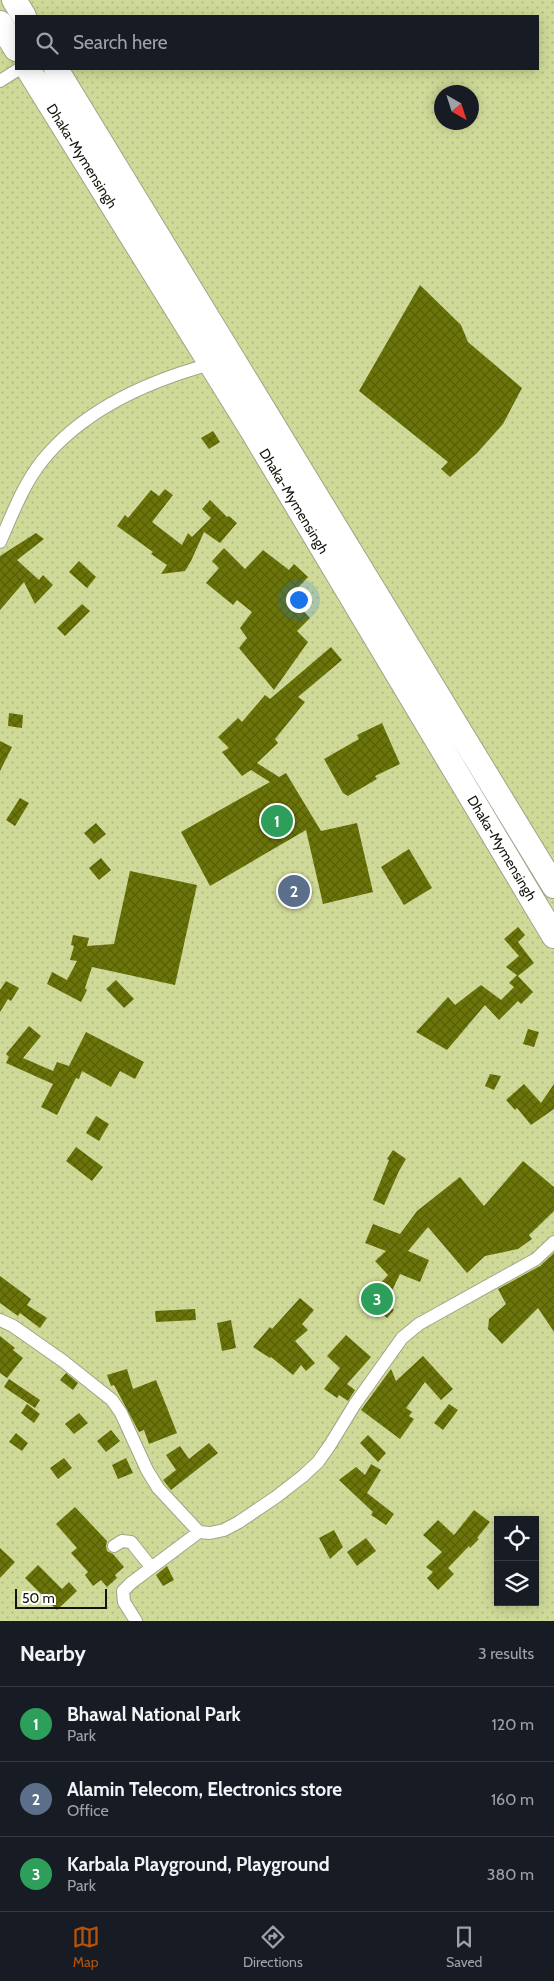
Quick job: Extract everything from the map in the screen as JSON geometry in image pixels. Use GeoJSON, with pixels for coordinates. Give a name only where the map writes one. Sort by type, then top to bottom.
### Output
{"type":"FeatureCollection","features":[{"type":"Feature","properties":{"kind":"highway"},"geometry":{"type":"LineString","coordinates":[[14,0],[23,15]]}},
{"type":"Feature","properties":{"kind":"highway"},"geometry":{"type":"LineString","coordinates":[[0,23],[15,47]]}},
{"type":"Feature","properties":{"kind":"highway","name":"Dhaka-Mymensingh"},"geometry":{"type":"LineString","coordinates":[[29,70],[258,440],[554,936]]}},
{"type":"Feature","properties":{"kind":"highway","name":"Dhaka-Mymensingh"},"geometry":{"type":"LineString","coordinates":[[57,70],[554,886]]}},
{"type":"Feature","properties":{"kind":"street"},"geometry":{"type":"LineString","coordinates":[[0,81],[16,70]]}},
{"type":"Feature","properties":{"kind":"street"},"geometry":{"type":"LineString","coordinates":[[0,542],[24,491],[42,462],[68,434],[94,414],[126,396],[175,374],[210,364]]}},
{"type":"Feature","properties":{"kind":"street"},"geometry":{"type":"LineString","coordinates":[[136,1621],[124,1602],[123,1591],[151,1567],[199,1532],[210,1533],[224,1530],[276,1498],[303,1476],[318,1462],[355,1404],[402,1338],[419,1324],[536,1259],[554,1242]]}},
{"type":"Feature","properties":{"kind":"street"},"geometry":{"type":"LineString","coordinates":[[0,1320],[13,1326],[63,1361],[112,1400],[121,1413],[147,1470],[158,1488],[199,1532]]}},
{"type":"Feature","properties":{"kind":"street"},"geometry":{"type":"LineString","coordinates":[[114,1546],[122,1541],[131,1542],[151,1567]]}},
{"type":"Feature","properties":{"kind":"green space"},"geometry":{"type":"Polygon","coordinates":[[[0,0],[554,0],[554,1621],[0,1621],[0,0]]]}},
{"type":"Feature","properties":{"kind":"building"},"geometry":{"type":"Polygon","coordinates":[[[420,285],[461,325],[468,342],[522,388],[503,424],[477,453],[450,477],[441,469],[448,462],[359,391],[420,285]]]}},
{"type":"Feature","properties":{"kind":"building"},"geometry":{"type":"Polygon","coordinates":[[[213,431],[220,442],[209,449],[201,438],[213,431]]]}},
{"type":"Feature","properties":{"kind":"building"},"geometry":{"type":"Polygon","coordinates":[[[165,489],[173,495],[152,522],[182,545],[188,533],[192,537],[211,518],[202,509],[210,500],[227,517],[229,516],[237,523],[220,543],[204,532],[185,571],[161,574],[167,565],[151,554],[153,552],[117,526],[125,515],[128,518],[151,490],[159,496],[165,489]]]}},
{"type":"Feature","properties":{"kind":"building"},"geometry":{"type":"Polygon","coordinates":[[[36,533],[44,539],[17,560],[39,580],[43,575],[53,585],[35,604],[24,582],[0,610],[0,556],[36,533]]]}},
{"type":"Feature","properties":{"kind":"building"},"geometry":{"type":"Polygon","coordinates":[[[224,548],[245,569],[263,550],[289,570],[294,564],[308,577],[290,596],[310,618],[297,631],[308,642],[274,690],[239,648],[247,638],[240,628],[252,612],[237,600],[233,605],[206,583],[219,568],[212,561],[224,548]]]}},
{"type":"Feature","properties":{"kind":"building"},"geometry":{"type":"Polygon","coordinates":[[[79,561],[96,577],[87,588],[69,572],[79,561]]]}},
{"type":"Feature","properties":{"kind":"building"},"geometry":{"type":"Polygon","coordinates":[[[82,604],[90,611],[65,636],[57,628],[82,604]]]}},
{"type":"Feature","properties":{"kind":"building"},"geometry":{"type":"Polygon","coordinates":[[[331,647],[342,660],[298,697],[305,702],[275,739],[278,743],[257,763],[279,777],[286,773],[321,831],[357,823],[373,892],[323,904],[306,830],[210,886],[181,832],[270,782],[251,770],[242,776],[222,752],[229,748],[218,737],[238,718],[242,722],[265,695],[270,699],[331,647]]]}},
{"type":"Feature","properties":{"kind":"building"},"geometry":{"type":"Polygon","coordinates":[[[9,713],[23,715],[22,728],[8,726],[9,713]]]}},
{"type":"Feature","properties":{"kind":"building"},"geometry":{"type":"Polygon","coordinates":[[[382,723],[400,764],[375,776],[377,779],[348,796],[343,793],[324,759],[359,739],[357,735],[382,723]]]}},
{"type":"Feature","properties":{"kind":"building"},"geometry":{"type":"Polygon","coordinates":[[[0,741],[12,747],[0,771],[0,741]]]}},
{"type":"Feature","properties":{"kind":"building"},"geometry":{"type":"Polygon","coordinates":[[[20,798],[29,803],[15,826],[6,820],[20,798]]]}},
{"type":"Feature","properties":{"kind":"building"},"geometry":{"type":"Polygon","coordinates":[[[96,823],[106,834],[94,844],[84,833],[96,823]]]}},
{"type":"Feature","properties":{"kind":"building"},"geometry":{"type":"Polygon","coordinates":[[[409,849],[432,888],[404,905],[381,867],[409,849]]]}},
{"type":"Feature","properties":{"kind":"building"},"geometry":{"type":"Polygon","coordinates":[[[101,858],[111,870],[99,880],[89,868],[101,858]]]}},
{"type":"Feature","properties":{"kind":"building"},"geometry":{"type":"Polygon","coordinates":[[[130,871],[197,885],[175,985],[92,967],[85,988],[87,990],[81,1002],[47,984],[52,972],[67,980],[77,961],[70,960],[74,946],[71,945],[73,935],[89,938],[87,946],[114,944],[130,871]]]}},
{"type":"Feature","properties":{"kind":"building"},"geometry":{"type":"Polygon","coordinates":[[[518,927],[525,935],[518,942],[534,963],[518,976],[506,967],[519,956],[504,939],[518,927]]]}},
{"type":"Feature","properties":{"kind":"building"},"geometry":{"type":"Polygon","coordinates":[[[517,975],[533,992],[521,1004],[518,1001],[499,1020],[485,1005],[447,1050],[416,1032],[448,997],[455,1005],[481,985],[501,1000],[514,987],[509,983],[517,975]]]}},
{"type":"Feature","properties":{"kind":"building"},"geometry":{"type":"Polygon","coordinates":[[[116,980],[134,999],[124,1008],[106,989],[116,980]]]}},
{"type":"Feature","properties":{"kind":"building"},"geometry":{"type":"Polygon","coordinates":[[[6,981],[19,988],[11,1001],[8,999],[0,1012],[0,990],[6,981]]]}},
{"type":"Feature","properties":{"kind":"building"},"geometry":{"type":"Polygon","coordinates":[[[29,1026],[41,1036],[23,1058],[53,1071],[57,1062],[69,1066],[86,1032],[144,1062],[135,1079],[120,1071],[111,1087],[82,1071],[79,1079],[76,1078],[57,1115],[41,1107],[53,1084],[6,1063],[9,1057],[6,1054],[29,1026]]]}},
{"type":"Feature","properties":{"kind":"building"},"geometry":{"type":"Polygon","coordinates":[[[528,1029],[539,1032],[534,1047],[523,1044],[528,1029]]]}},
{"type":"Feature","properties":{"kind":"building"},"geometry":{"type":"Polygon","coordinates":[[[490,1074],[501,1076],[494,1090],[485,1086],[490,1074]]]}},
{"type":"Feature","properties":{"kind":"building"},"geometry":{"type":"Polygon","coordinates":[[[524,1084],[541,1103],[554,1084],[554,1109],[531,1125],[517,1108],[515,1110],[506,1100],[524,1084]]]}},
{"type":"Feature","properties":{"kind":"building"},"geometry":{"type":"Polygon","coordinates":[[[96,1116],[109,1124],[99,1141],[86,1133],[96,1116]]]}},
{"type":"Feature","properties":{"kind":"building"},"geometry":{"type":"Polygon","coordinates":[[[76,1147],[103,1167],[92,1181],[66,1161],[76,1147]]]}},
{"type":"Feature","properties":{"kind":"building"},"geometry":{"type":"Polygon","coordinates":[[[393,1150],[406,1159],[384,1205],[373,1200],[389,1160],[387,1159],[393,1150]]]}},
{"type":"Feature","properties":{"kind":"building"},"geometry":{"type":"Polygon","coordinates":[[[523,1161],[554,1187],[554,1211],[529,1235],[532,1239],[518,1249],[485,1256],[467,1273],[428,1227],[408,1251],[429,1260],[420,1282],[400,1274],[386,1303],[394,1310],[387,1318],[366,1299],[388,1275],[375,1261],[386,1251],[365,1243],[373,1224],[400,1234],[417,1211],[460,1177],[484,1206],[523,1161]]]}},
{"type":"Feature","properties":{"kind":"building"},"geometry":{"type":"Polygon","coordinates":[[[554,1253],[554,1332],[538,1308],[502,1344],[488,1329],[489,1319],[506,1304],[498,1289],[540,1266],[554,1253]]]}},
{"type":"Feature","properties":{"kind":"building"},"geometry":{"type":"Polygon","coordinates":[[[0,1276],[31,1299],[27,1305],[47,1318],[40,1328],[20,1313],[18,1316],[0,1303],[0,1276]]]}},
{"type":"Feature","properties":{"kind":"building"},"geometry":{"type":"Polygon","coordinates":[[[300,1298],[314,1310],[302,1324],[308,1330],[295,1341],[315,1363],[306,1371],[301,1365],[293,1375],[271,1357],[253,1347],[270,1327],[272,1329],[300,1298]]]}},
{"type":"Feature","properties":{"kind":"building"},"geometry":{"type":"Polygon","coordinates":[[[195,1309],[196,1320],[156,1322],[155,1311],[195,1309]]]}},
{"type":"Feature","properties":{"kind":"building"},"geometry":{"type":"Polygon","coordinates":[[[231,1320],[236,1348],[222,1351],[217,1323],[231,1320]]]}},
{"type":"Feature","properties":{"kind":"building"},"geometry":{"type":"Polygon","coordinates":[[[346,1335],[371,1357],[347,1384],[355,1390],[348,1401],[339,1395],[337,1398],[324,1389],[340,1368],[327,1356],[346,1335]]]}},
{"type":"Feature","properties":{"kind":"building"},"geometry":{"type":"Polygon","coordinates":[[[0,1336],[15,1348],[13,1350],[23,1358],[7,1378],[0,1373],[0,1336]]]}},
{"type":"Feature","properties":{"kind":"building"},"geometry":{"type":"Polygon","coordinates":[[[423,1356],[453,1389],[441,1400],[425,1382],[406,1408],[412,1412],[409,1416],[414,1419],[400,1439],[361,1410],[391,1369],[396,1381],[423,1356]]]}},
{"type":"Feature","properties":{"kind":"building"},"geometry":{"type":"Polygon","coordinates":[[[127,1369],[133,1389],[156,1380],[177,1433],[149,1444],[144,1430],[139,1432],[114,1385],[111,1386],[107,1375],[127,1369]]]}},
{"type":"Feature","properties":{"kind":"building"},"geometry":{"type":"Polygon","coordinates":[[[66,1373],[78,1383],[73,1390],[60,1380],[66,1373]]]}},
{"type":"Feature","properties":{"kind":"building"},"geometry":{"type":"Polygon","coordinates":[[[9,1379],[40,1400],[35,1408],[4,1387],[9,1379]]]}},
{"type":"Feature","properties":{"kind":"building"},"geometry":{"type":"Polygon","coordinates":[[[27,1404],[40,1414],[34,1423],[21,1413],[27,1404]]]}},
{"type":"Feature","properties":{"kind":"building"},"geometry":{"type":"Polygon","coordinates":[[[449,1404],[458,1410],[443,1430],[434,1423],[449,1404]]]}},
{"type":"Feature","properties":{"kind":"building"},"geometry":{"type":"Polygon","coordinates":[[[79,1413],[88,1423],[74,1434],[65,1424],[79,1413]]]}},
{"type":"Feature","properties":{"kind":"building"},"geometry":{"type":"Polygon","coordinates":[[[111,1430],[120,1441],[106,1452],[97,1441],[111,1430]]]}},
{"type":"Feature","properties":{"kind":"building"},"geometry":{"type":"Polygon","coordinates":[[[16,1433],[28,1443],[22,1451],[9,1442],[16,1433]]]}},
{"type":"Feature","properties":{"kind":"building"},"geometry":{"type":"Polygon","coordinates":[[[368,1435],[386,1453],[378,1462],[360,1443],[368,1435]]]}},
{"type":"Feature","properties":{"kind":"building"},"geometry":{"type":"Polygon","coordinates":[[[209,1443],[218,1453],[171,1490],[163,1480],[176,1470],[166,1455],[180,1446],[189,1459],[209,1443]]]}},
{"type":"Feature","properties":{"kind":"building"},"geometry":{"type":"Polygon","coordinates":[[[64,1458],[72,1468],[58,1479],[50,1468],[64,1458]]]}},
{"type":"Feature","properties":{"kind":"building"},"geometry":{"type":"Polygon","coordinates":[[[126,1458],[133,1473],[118,1479],[112,1465],[126,1458]]]}},
{"type":"Feature","properties":{"kind":"building"},"geometry":{"type":"Polygon","coordinates":[[[371,1464],[381,1470],[367,1493],[394,1514],[386,1525],[371,1515],[373,1512],[339,1480],[356,1467],[365,1475],[371,1464]]]}},
{"type":"Feature","properties":{"kind":"building"},"geometry":{"type":"Polygon","coordinates":[[[75,1507],[107,1541],[107,1551],[113,1554],[124,1567],[115,1575],[117,1578],[107,1587],[101,1580],[93,1586],[85,1575],[88,1572],[71,1553],[77,1548],[56,1524],[75,1507]]]}},
{"type":"Feature","properties":{"kind":"building"},"geometry":{"type":"Polygon","coordinates":[[[474,1510],[490,1522],[477,1538],[479,1539],[470,1548],[469,1546],[448,1568],[454,1574],[438,1590],[427,1578],[433,1572],[426,1567],[442,1552],[423,1535],[438,1520],[454,1535],[474,1510]]]}},
{"type":"Feature","properties":{"kind":"building"},"geometry":{"type":"Polygon","coordinates":[[[334,1530],[343,1547],[330,1559],[319,1538],[334,1530]]]}},
{"type":"Feature","properties":{"kind":"building"},"geometry":{"type":"Polygon","coordinates":[[[366,1538],[376,1551],[357,1566],[347,1552],[366,1538]]]}},
{"type":"Feature","properties":{"kind":"building"},"geometry":{"type":"Polygon","coordinates":[[[0,1548],[15,1562],[0,1578],[0,1548]]]}},
{"type":"Feature","properties":{"kind":"building"},"geometry":{"type":"Polygon","coordinates":[[[38,1565],[62,1589],[69,1582],[77,1591],[57,1610],[25,1578],[38,1565]]]}},
{"type":"Feature","properties":{"kind":"building"},"geometry":{"type":"Polygon","coordinates":[[[167,1566],[174,1580],[163,1586],[156,1575],[167,1566]]]}},
{"type":"Feature","properties":{"kind":"place","name":"Bhawal National Park"},"geometry":{"type":"Point","coordinates":[277,821]}},
{"type":"Feature","properties":{"kind":"place","name":"Alamin Telecom, Electronics store"},"geometry":{"type":"Point","coordinates":[294,891]}},
{"type":"Feature","properties":{"kind":"place","name":"Karbala Playground, Playground"},"geometry":{"type":"Point","coordinates":[377,1299]}}]}
